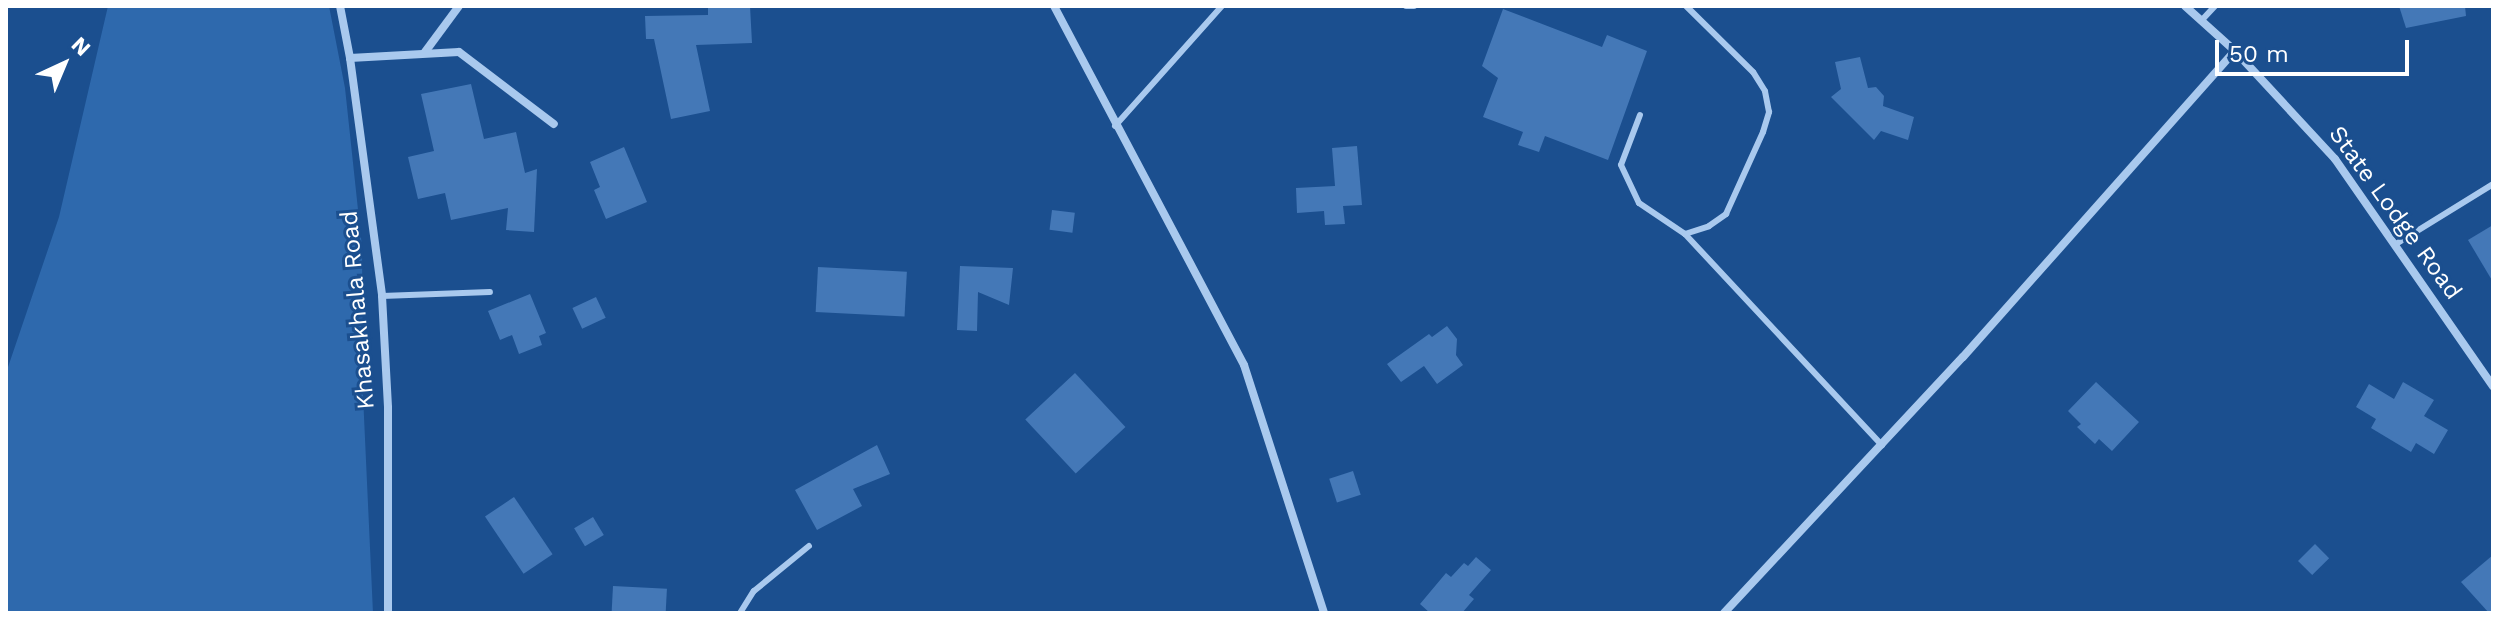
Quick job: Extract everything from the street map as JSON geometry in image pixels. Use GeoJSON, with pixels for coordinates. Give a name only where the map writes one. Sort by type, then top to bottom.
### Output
{"type":"FeatureCollection","features":[{"type":"Feature","properties":{"kind":"street","name":"Khasakhala Road"},"geometry":{"type":"LineString","coordinates":[[340,6],[350,58],[382,296],[388,408],[388,613]]}},
{"type":"Feature","properties":{"kind":"street"},"geometry":{"type":"LineString","coordinates":[[425,52],[459,6]]}},
{"type":"Feature","properties":{"kind":"street"},"geometry":{"type":"LineString","coordinates":[[1054,6],[1244,365],[1324,613]]}},
{"type":"Feature","properties":{"kind":"street","name":"State Lodge Road"},"geometry":{"type":"LineString","coordinates":[[2185,6],[2235,51],[2335,159],[2493,386]]}},
{"type":"Feature","properties":{"kind":"street"},"geometry":{"type":"LineString","coordinates":[[1724,613],[1882,445],[2235,51]]}},
{"type":"Feature","properties":{"kind":"street"},"geometry":{"type":"LineString","coordinates":[[350,58],[459,52],[554,124]]}},
{"type":"Feature","properties":{"kind":"lane"},"geometry":{"type":"LineString","coordinates":[[1115,126],[1222,6]]}},
{"type":"Feature","properties":{"kind":"lane"},"geometry":{"type":"LineString","coordinates":[[1406,6],[1414,6]]}},
{"type":"Feature","properties":{"kind":"lane"},"geometry":{"type":"LineString","coordinates":[[1685,234],[1709,226],[1726,214],[1769,112],[1765,91],[1753,72],[1686,6]]}},
{"type":"Feature","properties":{"kind":"lane"},"geometry":{"type":"LineString","coordinates":[[2201,21],[2215,6]]}},
{"type":"Feature","properties":{"kind":"lane"},"geometry":{"type":"LineString","coordinates":[[1640,115],[1621,165],[1639,203],[1685,234],[1882,445]]}},
{"type":"Feature","properties":{"kind":"lane"},"geometry":{"type":"LineString","coordinates":[[2396,244],[2493,184]]}},
{"type":"Feature","properties":{"kind":"lane"},"geometry":{"type":"LineString","coordinates":[[382,296],[490,292]]}},
{"type":"Feature","properties":{"kind":"lane"},"geometry":{"type":"LineString","coordinates":[[740,613],[754,591],[809,546]]}},
{"type":"Feature","properties":{"kind":"shaded area"},"geometry":{"type":"Polygon","coordinates":[[[108,6],[329,6],[345,88],[362,247],[363,395],[373,613],[6,613],[6,373],[59,217],[108,6]]]}},
{"type":"Feature","properties":{"kind":"building"},"geometry":{"type":"Polygon","coordinates":[[[708,6],[750,6],[752,43],[696,45],[710,111],[671,119],[654,39],[646,39],[645,16],[708,15],[708,6]]]}},
{"type":"Feature","properties":{"kind":"building"},"geometry":{"type":"Polygon","coordinates":[[[2399,6],[2465,6],[2466,16],[2406,28],[2399,6]]]}},
{"type":"Feature","properties":{"kind":"building"},"geometry":{"type":"Polygon","coordinates":[[[1503,9],[1602,47],[1607,35],[1647,51],[1608,160],[1545,136],[1539,152],[1518,145],[1523,132],[1483,117],[1498,78],[1482,66],[1503,9]]]}},
{"type":"Feature","properties":{"kind":"building"},"geometry":{"type":"Polygon","coordinates":[[[1860,57],[1868,88],[1876,87],[1884,96],[1883,106],[1914,117],[1908,140],[1881,131],[1874,140],[1831,97],[1841,89],[1835,62],[1860,57]]]}},
{"type":"Feature","properties":{"kind":"building"},"geometry":{"type":"Polygon","coordinates":[[[471,84],[484,139],[516,132],[525,173],[537,169],[534,232],[506,230],[508,208],[451,220],[445,193],[418,199],[408,157],[434,151],[421,94],[471,84]]]}},
{"type":"Feature","properties":{"kind":"building"},"geometry":{"type":"Polygon","coordinates":[[[1357,146],[1362,205],[1343,206],[1345,224],[1325,225],[1324,211],[1297,213],[1296,188],[1335,186],[1332,148],[1357,146]]]}},
{"type":"Feature","properties":{"kind":"building"},"geometry":{"type":"Polygon","coordinates":[[[624,147],[647,202],[606,219],[594,190],[600,187],[590,162],[624,147]]]}},
{"type":"Feature","properties":{"kind":"building"},"geometry":{"type":"Polygon","coordinates":[[[1052,210],[1075,213],[1072,233],[1050,230],[1052,210]]]}},
{"type":"Feature","properties":{"kind":"building"},"geometry":{"type":"Polygon","coordinates":[[[2493,225],[2493,282],[2468,240],[2493,225]]]}},
{"type":"Feature","properties":{"kind":"building"},"geometry":{"type":"Polygon","coordinates":[[[960,266],[1013,268],[1009,305],[978,292],[977,331],[957,330],[960,266]]]}},
{"type":"Feature","properties":{"kind":"building"},"geometry":{"type":"Polygon","coordinates":[[[818,267],[907,272],[905,317],[816,312],[818,267]]]}},
{"type":"Feature","properties":{"kind":"building"},"geometry":{"type":"Polygon","coordinates":[[[530,294],[546,333],[539,336],[542,345],[519,354],[512,335],[500,340],[488,311],[530,294]]]}},
{"type":"Feature","properties":{"kind":"building"},"geometry":{"type":"Polygon","coordinates":[[[596,297],[606,318],[582,329],[572,308],[596,297]]]}},
{"type":"Feature","properties":{"kind":"building"},"geometry":{"type":"Polygon","coordinates":[[[1447,326],[1457,339],[1456,355],[1463,365],[1437,384],[1424,366],[1401,382],[1387,364],[1429,334],[1432,337],[1447,326]]]}},
{"type":"Feature","properties":{"kind":"building"},"geometry":{"type":"Polygon","coordinates":[[[1075,373],[1125,427],[1076,473],[1025,419],[1075,373]]]}},
{"type":"Feature","properties":{"kind":"building"},"geometry":{"type":"Polygon","coordinates":[[[2096,382],[2139,422],[2112,451],[2099,439],[2095,444],[2077,427],[2081,424],[2068,411],[2096,382]]]}},
{"type":"Feature","properties":{"kind":"building"},"geometry":{"type":"Polygon","coordinates":[[[2403,382],[2434,400],[2424,416],[2448,430],[2434,454],[2416,443],[2411,452],[2371,428],[2376,419],[2356,407],[2369,384],[2394,399],[2403,382]]]}},
{"type":"Feature","properties":{"kind":"building"},"geometry":{"type":"Polygon","coordinates":[[[877,445],[890,474],[853,489],[862,506],[817,530],[795,490],[877,445]]]}},
{"type":"Feature","properties":{"kind":"building"},"geometry":{"type":"Polygon","coordinates":[[[1353,471],[1361,495],[1337,503],[1329,479],[1353,471]]]}},
{"type":"Feature","properties":{"kind":"building"},"geometry":{"type":"Polygon","coordinates":[[[514,497],[553,554],[524,574],[485,517],[514,497]]]}},
{"type":"Feature","properties":{"kind":"building"},"geometry":{"type":"Polygon","coordinates":[[[593,517],[604,535],[585,546],[574,528],[593,517]]]}},
{"type":"Feature","properties":{"kind":"building"},"geometry":{"type":"Polygon","coordinates":[[[2315,544],[2329,558],[2312,575],[2298,561],[2315,544]]]}},
{"type":"Feature","properties":{"kind":"building"},"geometry":{"type":"Polygon","coordinates":[[[2493,555],[2493,613],[2489,613],[2461,582],[2493,555]]]}},
{"type":"Feature","properties":{"kind":"building"},"geometry":{"type":"Polygon","coordinates":[[[1476,557],[1491,570],[1469,595],[1474,599],[1462,613],[1430,613],[1420,604],[1446,573],[1451,577],[1464,563],[1468,566],[1476,557]]]}},
{"type":"Feature","properties":{"kind":"building"},"geometry":{"type":"Polygon","coordinates":[[[613,586],[667,589],[666,613],[612,613],[613,586]]]}}]}
